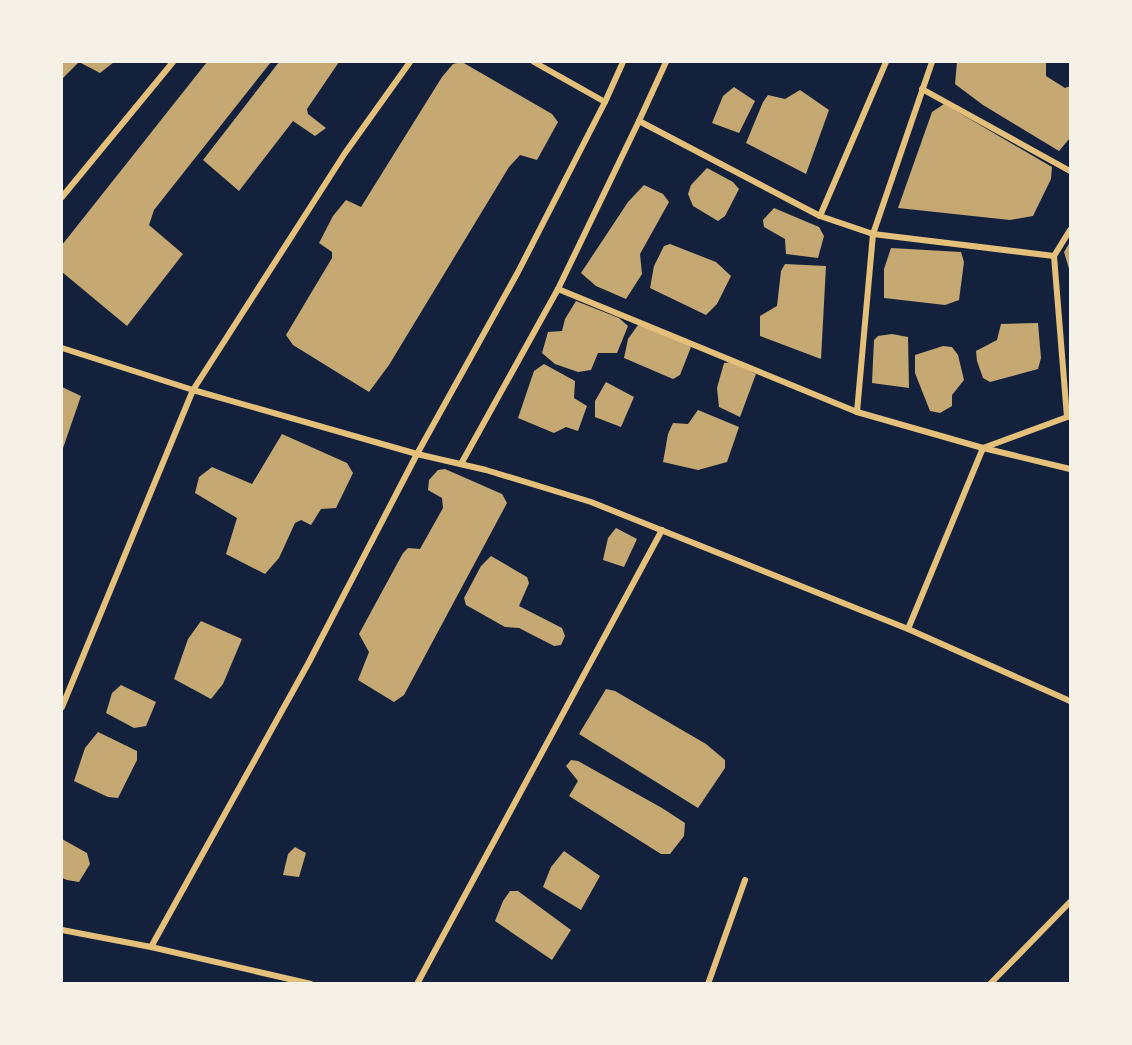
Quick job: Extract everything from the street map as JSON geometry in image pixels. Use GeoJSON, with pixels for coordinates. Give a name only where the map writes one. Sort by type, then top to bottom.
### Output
{"type":"FeatureCollection","features":[{"type":"Feature","properties":{"kind":"street"},"geometry":{"type":"LineString","coordinates":[[62,197],[173,62]]}},
{"type":"Feature","properties":{"kind":"street"},"geometry":{"type":"LineString","coordinates":[[62,707],[194,390],[345,153],[410,62]]}},
{"type":"Feature","properties":{"kind":"street"},"geometry":{"type":"LineString","coordinates":[[534,62],[605,102]]}},
{"type":"Feature","properties":{"kind":"street"},"geometry":{"type":"LineString","coordinates":[[151,946],[309,662],[417,454],[518,272],[623,62]]}},
{"type":"Feature","properties":{"kind":"street"},"geometry":{"type":"LineString","coordinates":[[460,464],[558,289],[666,62]]}},
{"type":"Feature","properties":{"kind":"street"},"geometry":{"type":"LineString","coordinates":[[820,216],[885,62]]}},
{"type":"Feature","properties":{"kind":"street"},"geometry":{"type":"LineString","coordinates":[[857,412],[873,234],[932,62]]}},
{"type":"Feature","properties":{"kind":"street"},"geometry":{"type":"LineString","coordinates":[[922,89],[1071,171]]}},
{"type":"Feature","properties":{"kind":"street"},"geometry":{"type":"LineString","coordinates":[[639,122],[820,216],[873,234],[1054,256]]}},
{"type":"Feature","properties":{"kind":"street"},"geometry":{"type":"LineString","coordinates":[[908,629],[983,448],[1069,416],[1054,256],[1071,230]]}},
{"type":"Feature","properties":{"kind":"street"},"geometry":{"type":"LineString","coordinates":[[558,289],[857,412],[983,448],[1071,469]]}},
{"type":"Feature","properties":{"kind":"street"},"geometry":{"type":"LineString","coordinates":[[62,348],[194,390],[591,501],[908,629],[1071,701]]}},
{"type":"Feature","properties":{"kind":"street"},"geometry":{"type":"LineString","coordinates":[[417,984],[662,530]]}},
{"type":"Feature","properties":{"kind":"street"},"geometry":{"type":"LineString","coordinates":[[708,984],[745,880]]}},
{"type":"Feature","properties":{"kind":"street"},"geometry":{"type":"LineString","coordinates":[[990,984],[1071,902]]}},
{"type":"Feature","properties":{"kind":"street"},"geometry":{"type":"LineString","coordinates":[[62,930],[151,946],[311,984]]}},
{"type":"Feature","properties":{"kind":"building"},"geometry":{"type":"Polygon","coordinates":[[[62,62],[79,62],[62,79],[62,62]]]}},
{"type":"Feature","properties":{"kind":"building"},"geometry":{"type":"Polygon","coordinates":[[[79,62],[114,62],[100,73],[79,62]]]}},
{"type":"Feature","properties":{"kind":"building"},"geometry":{"type":"Polygon","coordinates":[[[207,62],[271,62],[154,210],[149,225],[183,254],[127,326],[62,272],[62,245],[207,62]]]}},
{"type":"Feature","properties":{"kind":"building"},"geometry":{"type":"Polygon","coordinates":[[[279,62],[339,62],[307,109],[308,114],[326,128],[315,136],[293,121],[239,191],[203,160],[279,62]]]}},
{"type":"Feature","properties":{"kind":"building"},"geometry":{"type":"Polygon","coordinates":[[[462,62],[552,114],[558,122],[537,160],[520,155],[509,167],[389,365],[369,392],[293,345],[286,335],[332,258],[332,252],[319,243],[333,216],[346,200],[361,207],[442,77],[453,64],[462,62]]]}},
{"type":"Feature","properties":{"kind":"building"},"geometry":{"type":"Polygon","coordinates":[[[957,62],[1046,62],[1046,76],[1065,88],[1070,86],[1070,138],[1059,151],[983,105],[955,84],[957,62]]]}},
{"type":"Feature","properties":{"kind":"building"},"geometry":{"type":"Polygon","coordinates":[[[734,87],[755,101],[739,133],[712,123],[723,96],[734,87]]]}},
{"type":"Feature","properties":{"kind":"building"},"geometry":{"type":"Polygon","coordinates":[[[800,90],[829,110],[806,174],[746,143],[768,95],[785,99],[800,90]]]}},
{"type":"Feature","properties":{"kind":"building"},"geometry":{"type":"Polygon","coordinates":[[[944,104],[1052,167],[1051,179],[1033,216],[1010,220],[898,208],[932,112],[944,104]]]}},
{"type":"Feature","properties":{"kind":"building"},"geometry":{"type":"Polygon","coordinates":[[[707,168],[733,182],[739,189],[725,216],[718,221],[693,206],[688,194],[691,185],[707,168]]]}},
{"type":"Feature","properties":{"kind":"building"},"geometry":{"type":"Polygon","coordinates":[[[644,185],[663,194],[669,202],[640,254],[642,274],[626,299],[596,286],[581,273],[628,202],[644,185]]]}},
{"type":"Feature","properties":{"kind":"building"},"geometry":{"type":"Polygon","coordinates":[[[774,208],[819,227],[824,236],[818,258],[786,254],[785,239],[764,227],[763,220],[774,208]]]}},
{"type":"Feature","properties":{"kind":"building"},"geometry":{"type":"Polygon","coordinates":[[[1070,242],[1070,272],[1064,252],[1070,242]]]}},
{"type":"Feature","properties":{"kind":"building"},"geometry":{"type":"Polygon","coordinates":[[[670,244],[716,262],[731,276],[717,304],[706,315],[650,288],[654,266],[664,246],[670,244]]]}},
{"type":"Feature","properties":{"kind":"building"},"geometry":{"type":"Polygon","coordinates":[[[891,248],[961,252],[964,262],[959,300],[945,305],[884,298],[884,269],[891,248]]]}},
{"type":"Feature","properties":{"kind":"building"},"geometry":{"type":"Polygon","coordinates":[[[785,264],[826,266],[821,359],[760,336],[760,316],[777,306],[781,271],[785,264]]]}},
{"type":"Feature","properties":{"kind":"building"},"geometry":{"type":"Polygon","coordinates":[[[576,301],[619,318],[628,326],[617,353],[598,353],[591,370],[578,372],[555,364],[542,353],[548,332],[562,331],[565,319],[576,301]]]}},
{"type":"Feature","properties":{"kind":"building"},"geometry":{"type":"Polygon","coordinates":[[[1038,323],[1041,358],[1038,369],[990,382],[983,378],[976,351],[997,340],[1001,324],[1038,323]]]}},
{"type":"Feature","properties":{"kind":"building"},"geometry":{"type":"Polygon","coordinates":[[[638,325],[671,336],[691,347],[680,375],[673,379],[624,358],[628,339],[638,325]]]}},
{"type":"Feature","properties":{"kind":"building"},"geometry":{"type":"Polygon","coordinates":[[[892,334],[908,337],[909,388],[872,383],[874,340],[878,336],[892,334]]]}},
{"type":"Feature","properties":{"kind":"building"},"geometry":{"type":"Polygon","coordinates":[[[943,346],[952,347],[958,355],[964,380],[952,395],[952,406],[940,413],[930,411],[915,373],[915,355],[943,346]]]}},
{"type":"Feature","properties":{"kind":"building"},"geometry":{"type":"Polygon","coordinates":[[[732,362],[756,374],[740,417],[719,407],[717,388],[724,363],[732,362]]]}},
{"type":"Feature","properties":{"kind":"building"},"geometry":{"type":"Polygon","coordinates":[[[544,364],[575,381],[574,398],[587,406],[578,431],[566,427],[554,433],[518,418],[534,371],[544,364]]]}},
{"type":"Feature","properties":{"kind":"building"},"geometry":{"type":"Polygon","coordinates":[[[606,382],[634,397],[621,427],[595,417],[595,401],[606,382]]]}},
{"type":"Feature","properties":{"kind":"building"},"geometry":{"type":"Polygon","coordinates":[[[62,387],[81,396],[62,451],[62,387]]]}},
{"type":"Feature","properties":{"kind":"building"},"geometry":{"type":"Polygon","coordinates":[[[698,410],[739,427],[727,462],[698,470],[663,462],[668,434],[673,423],[688,424],[698,410]]]}},
{"type":"Feature","properties":{"kind":"building"},"geometry":{"type":"Polygon","coordinates":[[[282,434],[347,463],[353,473],[336,508],[321,509],[311,525],[301,520],[295,523],[279,558],[265,574],[226,554],[237,518],[195,493],[199,477],[212,467],[252,484],[282,434]]]}},
{"type":"Feature","properties":{"kind":"building"},"geometry":{"type":"Polygon","coordinates":[[[445,469],[502,494],[507,503],[404,695],[394,702],[358,680],[369,652],[359,634],[403,553],[408,548],[420,549],[443,508],[442,498],[428,490],[429,480],[438,470],[445,469]]]}},
{"type":"Feature","properties":{"kind":"building"},"geometry":{"type":"Polygon","coordinates":[[[616,528],[637,539],[624,567],[603,560],[608,538],[616,528]]]}},
{"type":"Feature","properties":{"kind":"building"},"geometry":{"type":"Polygon","coordinates":[[[491,556],[527,577],[529,583],[519,606],[562,628],[565,636],[561,645],[554,646],[519,628],[505,627],[466,605],[464,598],[481,566],[491,556]]]}},
{"type":"Feature","properties":{"kind":"building"},"geometry":{"type":"Polygon","coordinates":[[[201,621],[242,639],[223,684],[211,699],[174,679],[188,639],[201,621]]]}},
{"type":"Feature","properties":{"kind":"building"},"geometry":{"type":"Polygon","coordinates":[[[121,685],[156,702],[146,726],[134,728],[106,713],[112,693],[121,685]]]}},
{"type":"Feature","properties":{"kind":"building"},"geometry":{"type":"Polygon","coordinates":[[[606,689],[615,691],[706,744],[725,760],[725,768],[698,808],[579,734],[606,689]]]}},
{"type":"Feature","properties":{"kind":"building"},"geometry":{"type":"Polygon","coordinates":[[[98,732],[137,751],[137,760],[118,798],[108,797],[74,781],[85,748],[98,732]]]}},
{"type":"Feature","properties":{"kind":"building"},"geometry":{"type":"Polygon","coordinates":[[[571,760],[578,761],[685,823],[684,836],[670,854],[661,854],[569,796],[578,781],[566,766],[571,760]]]}},
{"type":"Feature","properties":{"kind":"building"},"geometry":{"type":"Polygon","coordinates":[[[62,839],[87,853],[90,864],[79,882],[62,878],[62,839]]]}},
{"type":"Feature","properties":{"kind":"building"},"geometry":{"type":"Polygon","coordinates":[[[295,847],[306,853],[299,877],[283,875],[288,854],[295,847]]]}},
{"type":"Feature","properties":{"kind":"building"},"geometry":{"type":"Polygon","coordinates":[[[564,851],[600,876],[581,910],[543,887],[551,867],[564,851]]]}},
{"type":"Feature","properties":{"kind":"building"},"geometry":{"type":"Polygon","coordinates":[[[510,891],[518,891],[571,930],[552,960],[495,921],[510,891]]]}}]}
